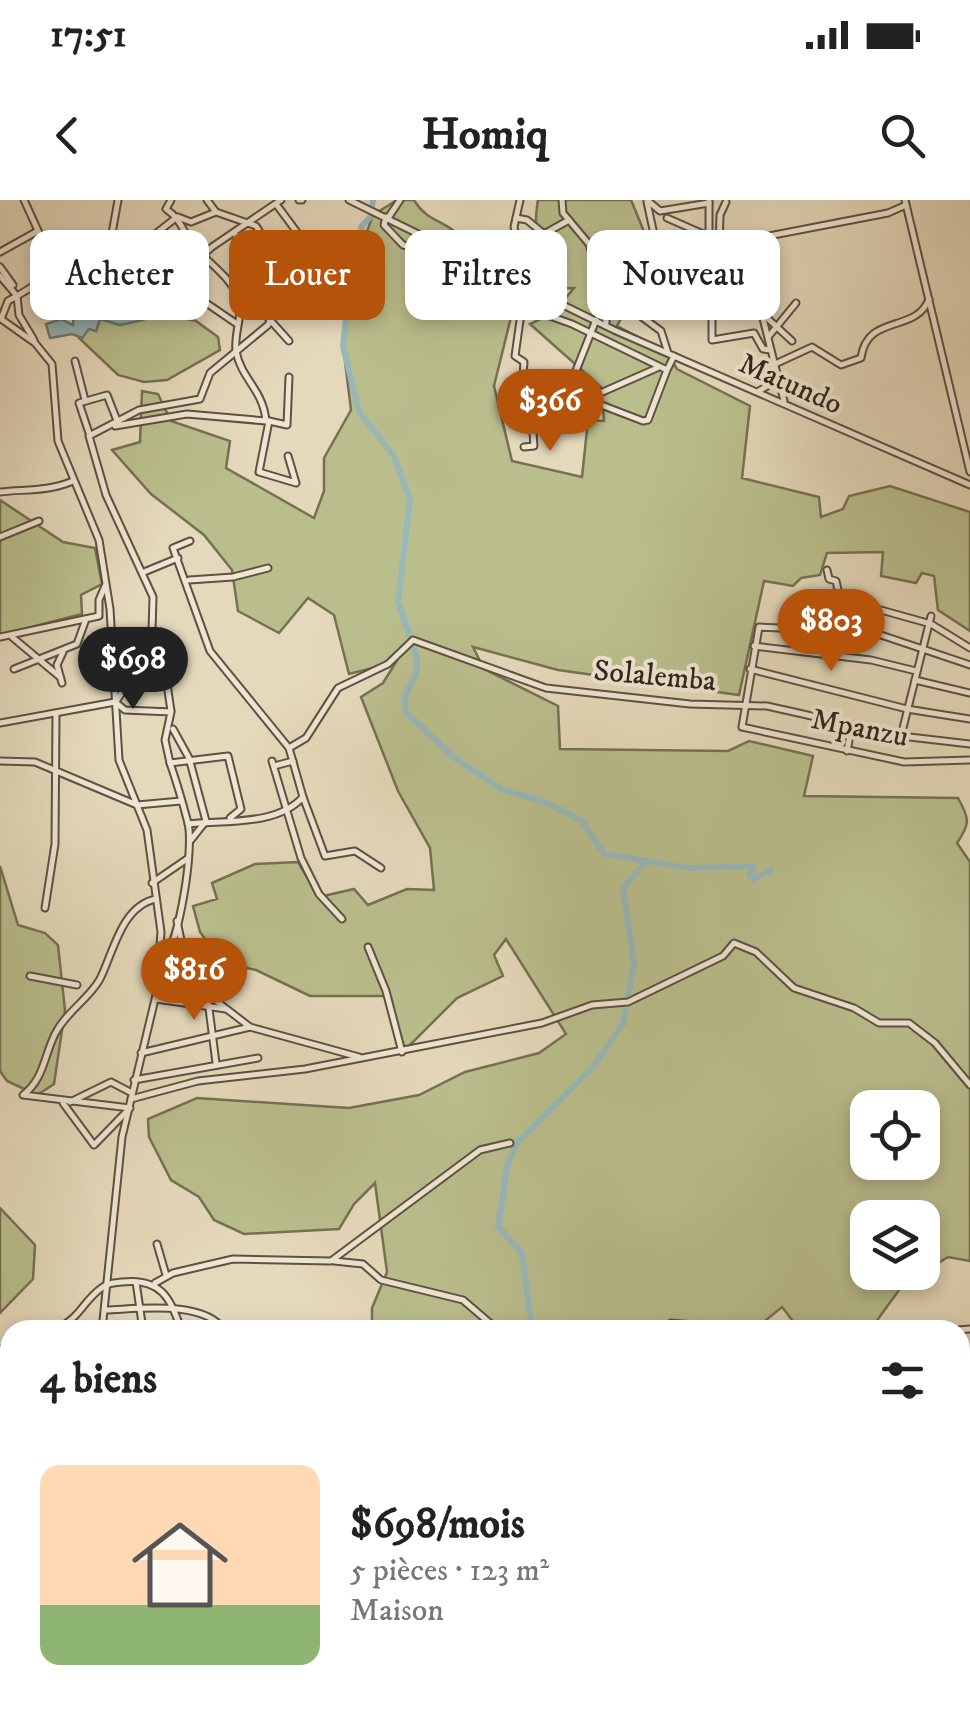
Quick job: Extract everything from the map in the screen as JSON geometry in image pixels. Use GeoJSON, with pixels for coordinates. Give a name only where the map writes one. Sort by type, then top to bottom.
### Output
{"type":"FeatureCollection","features":[{"type":"Feature","properties":{"kind":"street"},"geometry":{"type":"LineString","coordinates":[[24,200],[35,230]]}},
{"type":"Feature","properties":{"kind":"street"},"geometry":{"type":"LineString","coordinates":[[113,230],[118,200]]}},
{"type":"Feature","properties":{"kind":"street"},"geometry":{"type":"LineString","coordinates":[[172,200],[166,209],[191,222],[216,212]]}},
{"type":"Feature","properties":{"kind":"street"},"geometry":{"type":"LineString","coordinates":[[206,200],[216,212],[252,222],[257,230]]}},
{"type":"Feature","properties":{"kind":"street"},"geometry":{"type":"LineString","coordinates":[[350,200],[410,230]]}},
{"type":"Feature","properties":{"kind":"street"},"geometry":{"type":"LineString","coordinates":[[400,200],[384,225],[405,245]]}},
{"type":"Feature","properties":{"kind":"street"},"geometry":{"type":"LineString","coordinates":[[562,200],[570,220],[587,241]]}},
{"type":"Feature","properties":{"kind":"street"},"geometry":{"type":"LineString","coordinates":[[647,200],[660,210],[709,202],[708,230]]}},
{"type":"Feature","properties":{"kind":"street"},"geometry":{"type":"LineString","coordinates":[[647,200],[653,230]]}},
{"type":"Feature","properties":{"kind":"street"},"geometry":{"type":"LineString","coordinates":[[239,230],[278,202],[297,230]]}},
{"type":"Feature","properties":{"kind":"street"},"geometry":{"type":"LineString","coordinates":[[517,202],[518,230]]}},
{"type":"Feature","properties":{"kind":"street"},"geometry":{"type":"LineString","coordinates":[[720,230],[726,202]]}},
{"type":"Feature","properties":{"kind":"street"},"geometry":{"type":"LineString","coordinates":[[780,234],[888,213],[906,202],[970,472]]}},
{"type":"Feature","properties":{"kind":"street"},"geometry":{"type":"LineString","coordinates":[[160,230],[177,217]]}},
{"type":"Feature","properties":{"kind":"street"},"geometry":{"type":"LineString","coordinates":[[177,217],[185,230]]}},
{"type":"Feature","properties":{"kind":"street"},"geometry":{"type":"LineString","coordinates":[[516,218],[526,220],[544,234],[570,220]]}},
{"type":"Feature","properties":{"kind":"street"},"geometry":{"type":"LineString","coordinates":[[667,218],[694,230]]}},
{"type":"Feature","properties":{"kind":"street"},"geometry":{"type":"LineString","coordinates":[[0,252],[30,235]]}},
{"type":"Feature","properties":{"kind":"street"},"geometry":{"type":"LineString","coordinates":[[209,258],[238,297],[233,351],[262,394],[267,421],[260,472],[296,483],[288,456]]}},
{"type":"Feature","properties":{"kind":"street"},"geometry":{"type":"LineString","coordinates":[[0,267],[16,294],[19,315],[52,364],[55,424],[73,480],[95,528],[110,614],[119,760],[147,830],[162,962]]}},
{"type":"Feature","properties":{"kind":"street"},"geometry":{"type":"LineString","coordinates":[[0,276],[16,294]]}},
{"type":"Feature","properties":{"kind":"street"},"geometry":{"type":"LineString","coordinates":[[30,286],[8,301],[1,319],[35,343]]}},
{"type":"Feature","properties":{"kind":"street"},"geometry":{"type":"LineString","coordinates":[[774,365],[812,348],[841,365],[861,358],[862,348],[878,329],[914,318],[930,296]]}},
{"type":"Feature","properties":{"kind":"street"},"geometry":{"type":"LineString","coordinates":[[769,336],[796,303]]}},
{"type":"Feature","properties":{"kind":"street"},"geometry":{"type":"LineString","coordinates":[[209,305],[237,324]]}},
{"type":"Feature","properties":{"kind":"street"},"geometry":{"type":"LineString","coordinates":[[647,320],[661,332],[671,355],[648,420],[635,420],[523,375],[523,358],[515,356],[523,305],[590,332],[664,369]]}},
{"type":"Feature","properties":{"kind":"street"},"geometry":{"type":"LineString","coordinates":[[90,434],[142,409],[200,399],[210,373],[271,320]]}},
{"type":"Feature","properties":{"kind":"street"},"geometry":{"type":"LineString","coordinates":[[273,320],[289,341]]}},
{"type":"Feature","properties":{"kind":"street"},"geometry":{"type":"LineString","coordinates":[[568,392],[597,320]]}},
{"type":"Feature","properties":{"kind":"street","name":"Matundo"},"geometry":{"type":"LineString","coordinates":[[607,320],[671,355],[970,485]]}},
{"type":"Feature","properties":{"kind":"street"},"geometry":{"type":"LineString","coordinates":[[712,320],[712,340],[754,333],[762,349],[771,350]]}},
{"type":"Feature","properties":{"kind":"street"},"geometry":{"type":"LineString","coordinates":[[765,320],[784,402]]}},
{"type":"Feature","properties":{"kind":"street"},"geometry":{"type":"LineString","coordinates":[[771,320],[792,341]]}},
{"type":"Feature","properties":{"kind":"street"},"geometry":{"type":"LineString","coordinates":[[75,361],[85,400]]}},
{"type":"Feature","properties":{"kind":"street"},"geometry":{"type":"LineString","coordinates":[[587,398],[664,369]]}},
{"type":"Feature","properties":{"kind":"street"},"geometry":{"type":"LineString","coordinates":[[116,424],[188,414],[286,424],[289,377]]}},
{"type":"Feature","properties":{"kind":"street"},"geometry":{"type":"LineString","coordinates":[[759,391],[777,380]]}},
{"type":"Feature","properties":{"kind":"street"},"geometry":{"type":"LineString","coordinates":[[524,446],[534,446],[532,420],[547,385]]}},
{"type":"Feature","properties":{"kind":"street"},"geometry":{"type":"LineString","coordinates":[[0,723],[115,702],[129,682],[150,667],[153,597],[106,495],[79,403],[107,395],[116,424]]}},
{"type":"Feature","properties":{"kind":"street"},"geometry":{"type":"LineString","coordinates":[[0,492],[14,487],[52,490],[73,480]]}},
{"type":"Feature","properties":{"kind":"street"},"geometry":{"type":"LineString","coordinates":[[0,537],[39,520]]}},
{"type":"Feature","properties":{"kind":"street"},"geometry":{"type":"LineString","coordinates":[[190,541],[173,548],[216,662],[289,748],[325,856],[354,851],[380,868]]}},
{"type":"Feature","properties":{"kind":"street"},"geometry":{"type":"LineString","coordinates":[[144,572],[178,558]]}},
{"type":"Feature","properties":{"kind":"street"},"geometry":{"type":"LineString","coordinates":[[187,578],[205,580],[268,568]]}},
{"type":"Feature","properties":{"kind":"street"},"geometry":{"type":"LineString","coordinates":[[827,570],[829,580],[836,581],[841,602],[931,620],[970,648]]}},
{"type":"Feature","properties":{"kind":"street"},"geometry":{"type":"LineString","coordinates":[[100,616],[98,600],[106,583]]}},
{"type":"Feature","properties":{"kind":"street"},"geometry":{"type":"LineString","coordinates":[[861,607],[861,632]]}},
{"type":"Feature","properties":{"kind":"street"},"geometry":{"type":"LineString","coordinates":[[0,637],[110,614]]}},
{"type":"Feature","properties":{"kind":"street"},"geometry":{"type":"LineString","coordinates":[[14,669],[41,662],[64,649],[84,634],[86,619]]}},
{"type":"Feature","properties":{"kind":"street"},"geometry":{"type":"LineString","coordinates":[[901,736],[931,620]]}},
{"type":"Feature","properties":{"kind":"street"},"geometry":{"type":"LineString","coordinates":[[744,704],[758,627],[861,632],[970,665]]}},
{"type":"Feature","properties":{"kind":"street"},"geometry":{"type":"LineString","coordinates":[[10,635],[61,680],[57,665],[64,649]]}},
{"type":"Feature","properties":{"kind":"street","name":"Solalemba"},"geometry":{"type":"LineString","coordinates":[[289,748],[306,738],[338,688],[388,664],[411,640],[546,688],[690,704],[744,704],[901,736],[970,744]]}},
{"type":"Feature","properties":{"kind":"street"},"geometry":{"type":"LineString","coordinates":[[754,646],[871,660],[916,671]]}},
{"type":"Feature","properties":{"kind":"street"},"geometry":{"type":"LineString","coordinates":[[152,660],[167,684],[174,736],[189,758],[206,821]]}},
{"type":"Feature","properties":{"kind":"street"},"geometry":{"type":"LineString","coordinates":[[40,674],[41,662]]}},
{"type":"Feature","properties":{"kind":"street"},"geometry":{"type":"LineString","coordinates":[[750,669],[907,709],[970,719],[970,711]]}},
{"type":"Feature","properties":{"kind":"street"},"geometry":{"type":"LineString","coordinates":[[914,680],[970,693]]}},
{"type":"Feature","properties":{"kind":"street"},"geometry":{"type":"LineString","coordinates":[[115,702],[126,710],[171,712]]}},
{"type":"Feature","properties":{"kind":"street","name":"Mpanzu"},"geometry":{"type":"LineString","coordinates":[[744,704],[742,727],[904,762],[970,760]]}},
{"type":"Feature","properties":{"kind":"street"},"geometry":{"type":"LineString","coordinates":[[45,908],[55,844],[56,714]]}},
{"type":"Feature","properties":{"kind":"street"},"geometry":{"type":"LineString","coordinates":[[104,1320],[122,1138],[162,962],[176,921],[189,842],[188,824],[165,740],[172,721]]}},
{"type":"Feature","properties":{"kind":"street"},"geometry":{"type":"LineString","coordinates":[[847,751],[852,725]]}},
{"type":"Feature","properties":{"kind":"street"},"geometry":{"type":"LineString","coordinates":[[170,763],[228,756],[242,809],[228,819]]}},
{"type":"Feature","properties":{"kind":"street"},"geometry":{"type":"LineString","coordinates":[[0,761],[34,762],[136,804],[181,801]]}},
{"type":"Feature","properties":{"kind":"street"},"geometry":{"type":"LineString","coordinates":[[293,762],[273,763],[315,888],[342,919]]}},
{"type":"Feature","properties":{"kind":"street"},"geometry":{"type":"LineString","coordinates":[[188,824],[254,820],[287,809],[303,797]]}},
{"type":"Feature","properties":{"kind":"street"},"geometry":{"type":"LineString","coordinates":[[189,842],[206,821]]}},
{"type":"Feature","properties":{"kind":"street"},"geometry":{"type":"LineString","coordinates":[[152,883],[187,858]]}},
{"type":"Feature","properties":{"kind":"street"},"geometry":{"type":"LineString","coordinates":[[130,1108],[23,1095],[42,1071],[55,1034],[100,978],[116,934],[142,905],[156,900]]}},
{"type":"Feature","properties":{"kind":"street"},"geometry":{"type":"LineString","coordinates":[[176,921],[182,946],[207,990],[250,1027],[358,1057],[380,1056]]}},
{"type":"Feature","properties":{"kind":"street"},"geometry":{"type":"LineString","coordinates":[[65,1103],[111,1082],[131,1096],[198,1081],[380,1056],[542,1023],[592,1005],[628,1002],[723,956],[734,942],[756,952],[794,988],[854,1008],[879,1024],[909,1024],[935,1043],[970,1084]]}},
{"type":"Feature","properties":{"kind":"street"},"geometry":{"type":"LineString","coordinates":[[368,947],[386,991],[402,1052]]}},
{"type":"Feature","properties":{"kind":"street"},"geometry":{"type":"LineString","coordinates":[[30,976],[77,985]]}},
{"type":"Feature","properties":{"kind":"street"},"geometry":{"type":"LineString","coordinates":[[207,990],[210,1039],[216,1063]]}},
{"type":"Feature","properties":{"kind":"street"},"geometry":{"type":"LineString","coordinates":[[156,999],[227,1009]]}},
{"type":"Feature","properties":{"kind":"street"},"geometry":{"type":"LineString","coordinates":[[141,1052],[250,1027]]}},
{"type":"Feature","properties":{"kind":"street"},"geometry":{"type":"LineString","coordinates":[[134,1080],[258,1058]]}},
{"type":"Feature","properties":{"kind":"street"},"geometry":{"type":"LineString","coordinates":[[65,1103],[94,1144],[130,1108]]}},
{"type":"Feature","properties":{"kind":"street"},"geometry":{"type":"LineString","coordinates":[[331,1261],[480,1150],[510,1144]]}},
{"type":"Feature","properties":{"kind":"street"},"geometry":{"type":"LineString","coordinates":[[156,1244],[166,1276]]}},
{"type":"Feature","properties":{"kind":"street"},"geometry":{"type":"LineString","coordinates":[[155,1284],[166,1276],[232,1260],[363,1264],[382,1280],[464,1300],[487,1320]]}},
{"type":"Feature","properties":{"kind":"street"},"geometry":{"type":"LineString","coordinates":[[136,1282],[142,1320]]}},
{"type":"Feature","properties":{"kind":"street"},"geometry":{"type":"LineString","coordinates":[[73,1320],[108,1283],[136,1282],[155,1284],[170,1299],[178,1320]]}},
{"type":"Feature","properties":{"kind":"street"},"geometry":{"type":"LineString","coordinates":[[106,1310],[174,1311],[211,1316],[215,1320]]}},
{"type":"Feature","properties":{"kind":"green space"},"geometry":{"type":"Polygon","coordinates":[[[397,200],[414,200],[421,210],[452,230],[405,230],[405,320],[510,320],[494,386],[512,461],[582,477],[588,420],[604,421],[601,387],[530,324],[538,320],[567,320],[567,296],[574,288],[567,288],[567,230],[536,230],[538,200],[631,200],[643,230],[587,230],[587,320],[620,320],[617,326],[666,351],[677,369],[750,406],[742,478],[819,497],[821,517],[843,509],[849,496],[890,486],[970,512],[970,631],[938,610],[934,576],[922,573],[916,583],[881,576],[883,552],[827,553],[820,575],[801,578],[793,586],[764,581],[739,695],[558,670],[473,647],[484,669],[558,706],[560,749],[728,751],[749,741],[813,756],[804,796],[958,798],[967,821],[957,843],[970,862],[970,1261],[948,1257],[940,1262],[940,1200],[850,1200],[850,1290],[899,1290],[877,1320],[792,1320],[782,1307],[766,1320],[372,1320],[372,1308],[387,1272],[375,1183],[354,1204],[339,1229],[244,1234],[214,1220],[199,1197],[171,1180],[149,1137],[148,1119],[197,1098],[349,1108],[419,1095],[465,1072],[539,1053],[566,1034],[506,939],[494,955],[503,976],[457,998],[405,1050],[385,996],[310,996],[256,970],[226,963],[223,954],[223,964],[200,932],[193,906],[217,899],[212,883],[255,864],[298,862],[319,897],[354,889],[368,905],[407,889],[434,890],[430,848],[398,791],[361,697],[383,683],[396,662],[349,674],[334,615],[308,598],[279,633],[238,611],[232,570],[204,535],[151,494],[112,450],[140,442],[142,391],[158,394],[171,421],[230,441],[226,468],[314,518],[324,491],[324,458],[351,410],[344,353],[345,320],[385,320],[385,230],[367,230],[373,215],[397,200]]]}},
{"type":"Feature","properties":{"kind":"green space"},"geometry":{"type":"Polygon","coordinates":[[[100,320],[120,325],[142,320],[196,321],[218,337],[220,350],[167,380],[144,382],[118,375],[79,338],[89,328],[96,331],[100,320]]]}},
{"type":"Feature","properties":{"kind":"green space"},"geometry":{"type":"Polygon","coordinates":[[[0,500],[63,542],[95,548],[102,584],[81,595],[82,614],[0,635],[0,500]]]}},
{"type":"Feature","properties":{"kind":"green space"},"geometry":{"type":"Polygon","coordinates":[[[0,866],[18,925],[45,933],[58,945],[65,1010],[54,1084],[37,1095],[7,1081],[0,1071],[0,866]]]}},
{"type":"Feature","properties":{"kind":"green space"},"geometry":{"type":"Polygon","coordinates":[[[0,1208],[35,1245],[33,1279],[0,1313],[0,1208]]]}},
{"type":"Feature","properties":{"kind":"water"},"geometry":{"type":"Polygon","coordinates":[[[63,320],[73,325],[73,320],[100,320],[96,331],[89,329],[82,338],[72,334],[50,338],[46,324],[63,320]]]}},
{"type":"Feature","properties":{"kind":"water"},"geometry":{"type":"Polygon","coordinates":[[[103,320],[143,320],[120,325],[103,320]]]}},
{"type":"Feature","properties":{"kind":"waterway"},"geometry":{"type":"LineString","coordinates":[[373,200],[371,216],[361,227],[368,251],[350,279],[343,346],[359,412],[394,456],[410,500],[398,601],[417,658],[417,672],[405,696],[405,711],[453,757],[503,790],[545,802],[582,821],[604,854],[688,868],[754,866],[749,875],[753,879],[771,870]]}},
{"type":"Feature","properties":{"kind":"waterway"},"geometry":{"type":"LineString","coordinates":[[531,1320],[522,1254],[498,1226],[508,1163],[516,1144],[592,1068],[623,1024],[634,963],[623,888],[644,864]]}}]}
